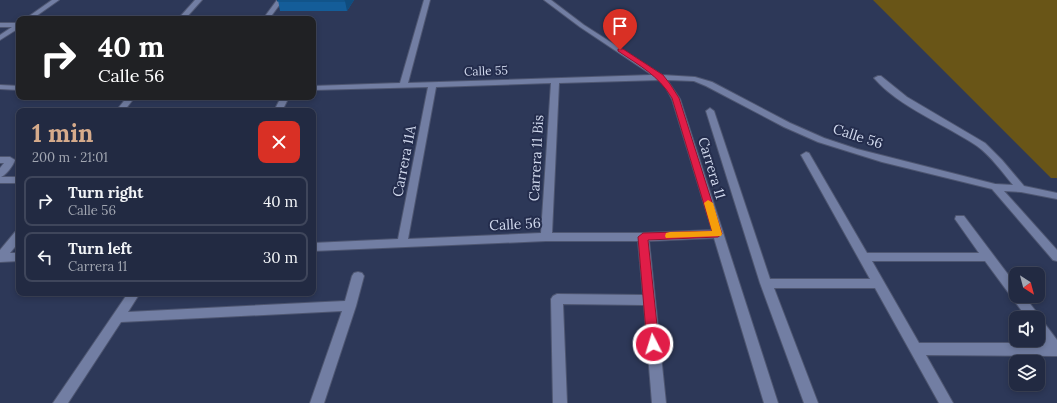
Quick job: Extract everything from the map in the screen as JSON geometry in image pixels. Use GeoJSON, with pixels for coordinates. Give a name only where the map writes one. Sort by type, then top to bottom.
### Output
{"type":"FeatureCollection","features":[{"type":"Feature","properties":{"kind":"street"},"geometry":{"type":"LineString","coordinates":[[32,16],[56,0]]}},
{"type":"Feature","properties":{"kind":"street"},"geometry":{"type":"LineString","coordinates":[[184,16],[199,0]]}},
{"type":"Feature","properties":{"kind":"street"},"geometry":{"type":"LineString","coordinates":[[268,16],[280,0]]}},
{"type":"Feature","properties":{"kind":"street"},"geometry":{"type":"LineString","coordinates":[[403,85],[427,0]]}},
{"type":"Feature","properties":{"kind":"street","name":"Carrera 11"},"geometry":{"type":"LineString","coordinates":[[546,0],[660,77],[668,85],[676,98],[772,403]]}},
{"type":"Feature","properties":{"kind":"street"},"geometry":{"type":"LineString","coordinates":[[0,25],[16,25]]}},
{"type":"Feature","properties":{"kind":"street"},"geometry":{"type":"LineString","coordinates":[[0,38],[16,27]]}},
{"type":"Feature","properties":{"kind":"street","name":"Calle 56"},"geometry":{"type":"LineString","coordinates":[[660,77],[678,76],[695,79],[709,84],[787,125],[821,140],[854,151],[920,169],[995,186],[1057,196]]}},
{"type":"Feature","properties":{"kind":"street","name":"Calle 55"},"geometry":{"type":"LineString","coordinates":[[316,88],[660,77]]}},
{"type":"Feature","properties":{"kind":"street"},"geometry":{"type":"LineString","coordinates":[[878,78],[904,99],[982,145],[999,162],[1021,189]]}},
{"type":"Feature","properties":{"kind":"street","name":"Carrera 11 Bis"},"geometry":{"type":"LineString","coordinates":[[546,237],[555,81]]}},
{"type":"Feature","properties":{"kind":"street","name":"Carrera 11A"},"geometry":{"type":"LineString","coordinates":[[402,244],[434,84]]}},
{"type":"Feature","properties":{"kind":"street"},"geometry":{"type":"LineString","coordinates":[[0,87],[16,88]]}},
{"type":"Feature","properties":{"kind":"street"},"geometry":{"type":"LineString","coordinates":[[122,108],[129,100]]}},
{"type":"Feature","properties":{"kind":"street"},"geometry":{"type":"LineString","coordinates":[[710,111],[766,283],[811,403]]}},
{"type":"Feature","properties":{"kind":"street"},"geometry":{"type":"LineString","coordinates":[[806,155],[946,403]]}},
{"type":"Feature","properties":{"kind":"street"},"geometry":{"type":"LineString","coordinates":[[0,160],[10,160],[10,162],[0,174]]}},
{"type":"Feature","properties":{"kind":"street"},"geometry":{"type":"LineString","coordinates":[[0,180],[16,180]]}},
{"type":"Feature","properties":{"kind":"street"},"geometry":{"type":"LineString","coordinates":[[995,186],[1057,257]]}},
{"type":"Feature","properties":{"kind":"street"},"geometry":{"type":"LineString","coordinates":[[960,219],[1009,284]]}},
{"type":"Feature","properties":{"kind":"street","name":"Calle 56"},"geometry":{"type":"LineString","coordinates":[[316,247],[546,237],[643,237],[718,234]]}},
{"type":"Feature","properties":{"kind":"street"},"geometry":{"type":"LineString","coordinates":[[643,237],[659,403]]}},
{"type":"Feature","properties":{"kind":"street"},"geometry":{"type":"LineString","coordinates":[[0,258],[16,239]]}},
{"type":"Feature","properties":{"kind":"street"},"geometry":{"type":"LineString","coordinates":[[0,258],[16,257]]}},
{"type":"Feature","properties":{"kind":"street"},"geometry":{"type":"LineString","coordinates":[[864,257],[989,257]]}},
{"type":"Feature","properties":{"kind":"street"},"geometry":{"type":"LineString","coordinates":[[317,403],[350,306],[358,276]]}},
{"type":"Feature","properties":{"kind":"street"},"geometry":{"type":"LineString","coordinates":[[766,283],[879,284]]}},
{"type":"Feature","properties":{"kind":"street"},"geometry":{"type":"LineString","coordinates":[[60,403],[132,296]]}},
{"type":"Feature","properties":{"kind":"street"},"geometry":{"type":"LineString","coordinates":[[560,403],[557,299],[649,300]]}},
{"type":"Feature","properties":{"kind":"street"},"geometry":{"type":"LineString","coordinates":[[118,317],[350,306]]}},
{"type":"Feature","properties":{"kind":"street"},"geometry":{"type":"LineString","coordinates":[[1045,334],[1057,350]]}},
{"type":"Feature","properties":{"kind":"street"},"geometry":{"type":"LineString","coordinates":[[916,349],[1057,350]]}},
{"type":"Feature","properties":{"kind":"shaded area"},"geometry":{"type":"Polygon","coordinates":[[[873,0],[1057,0],[1057,178],[1051,178],[873,0]]]}},
{"type":"Feature","properties":{"kind":"building"},"geometry":{"type":"Polygon","coordinates":[[[345,0],[345,1],[277,1],[345,0]]]}},
{"type":"Feature","properties":{"kind":"slow traffic"},"geometry":{"type":"LineString","coordinates":[[670,236],[718,234],[708,203]]}},
{"type":"Feature","properties":{"kind":"route"},"geometry":{"type":"LineString","coordinates":[[620,50],[660,77],[668,85],[676,98],[718,234],[643,237],[653,344]]}}]}
